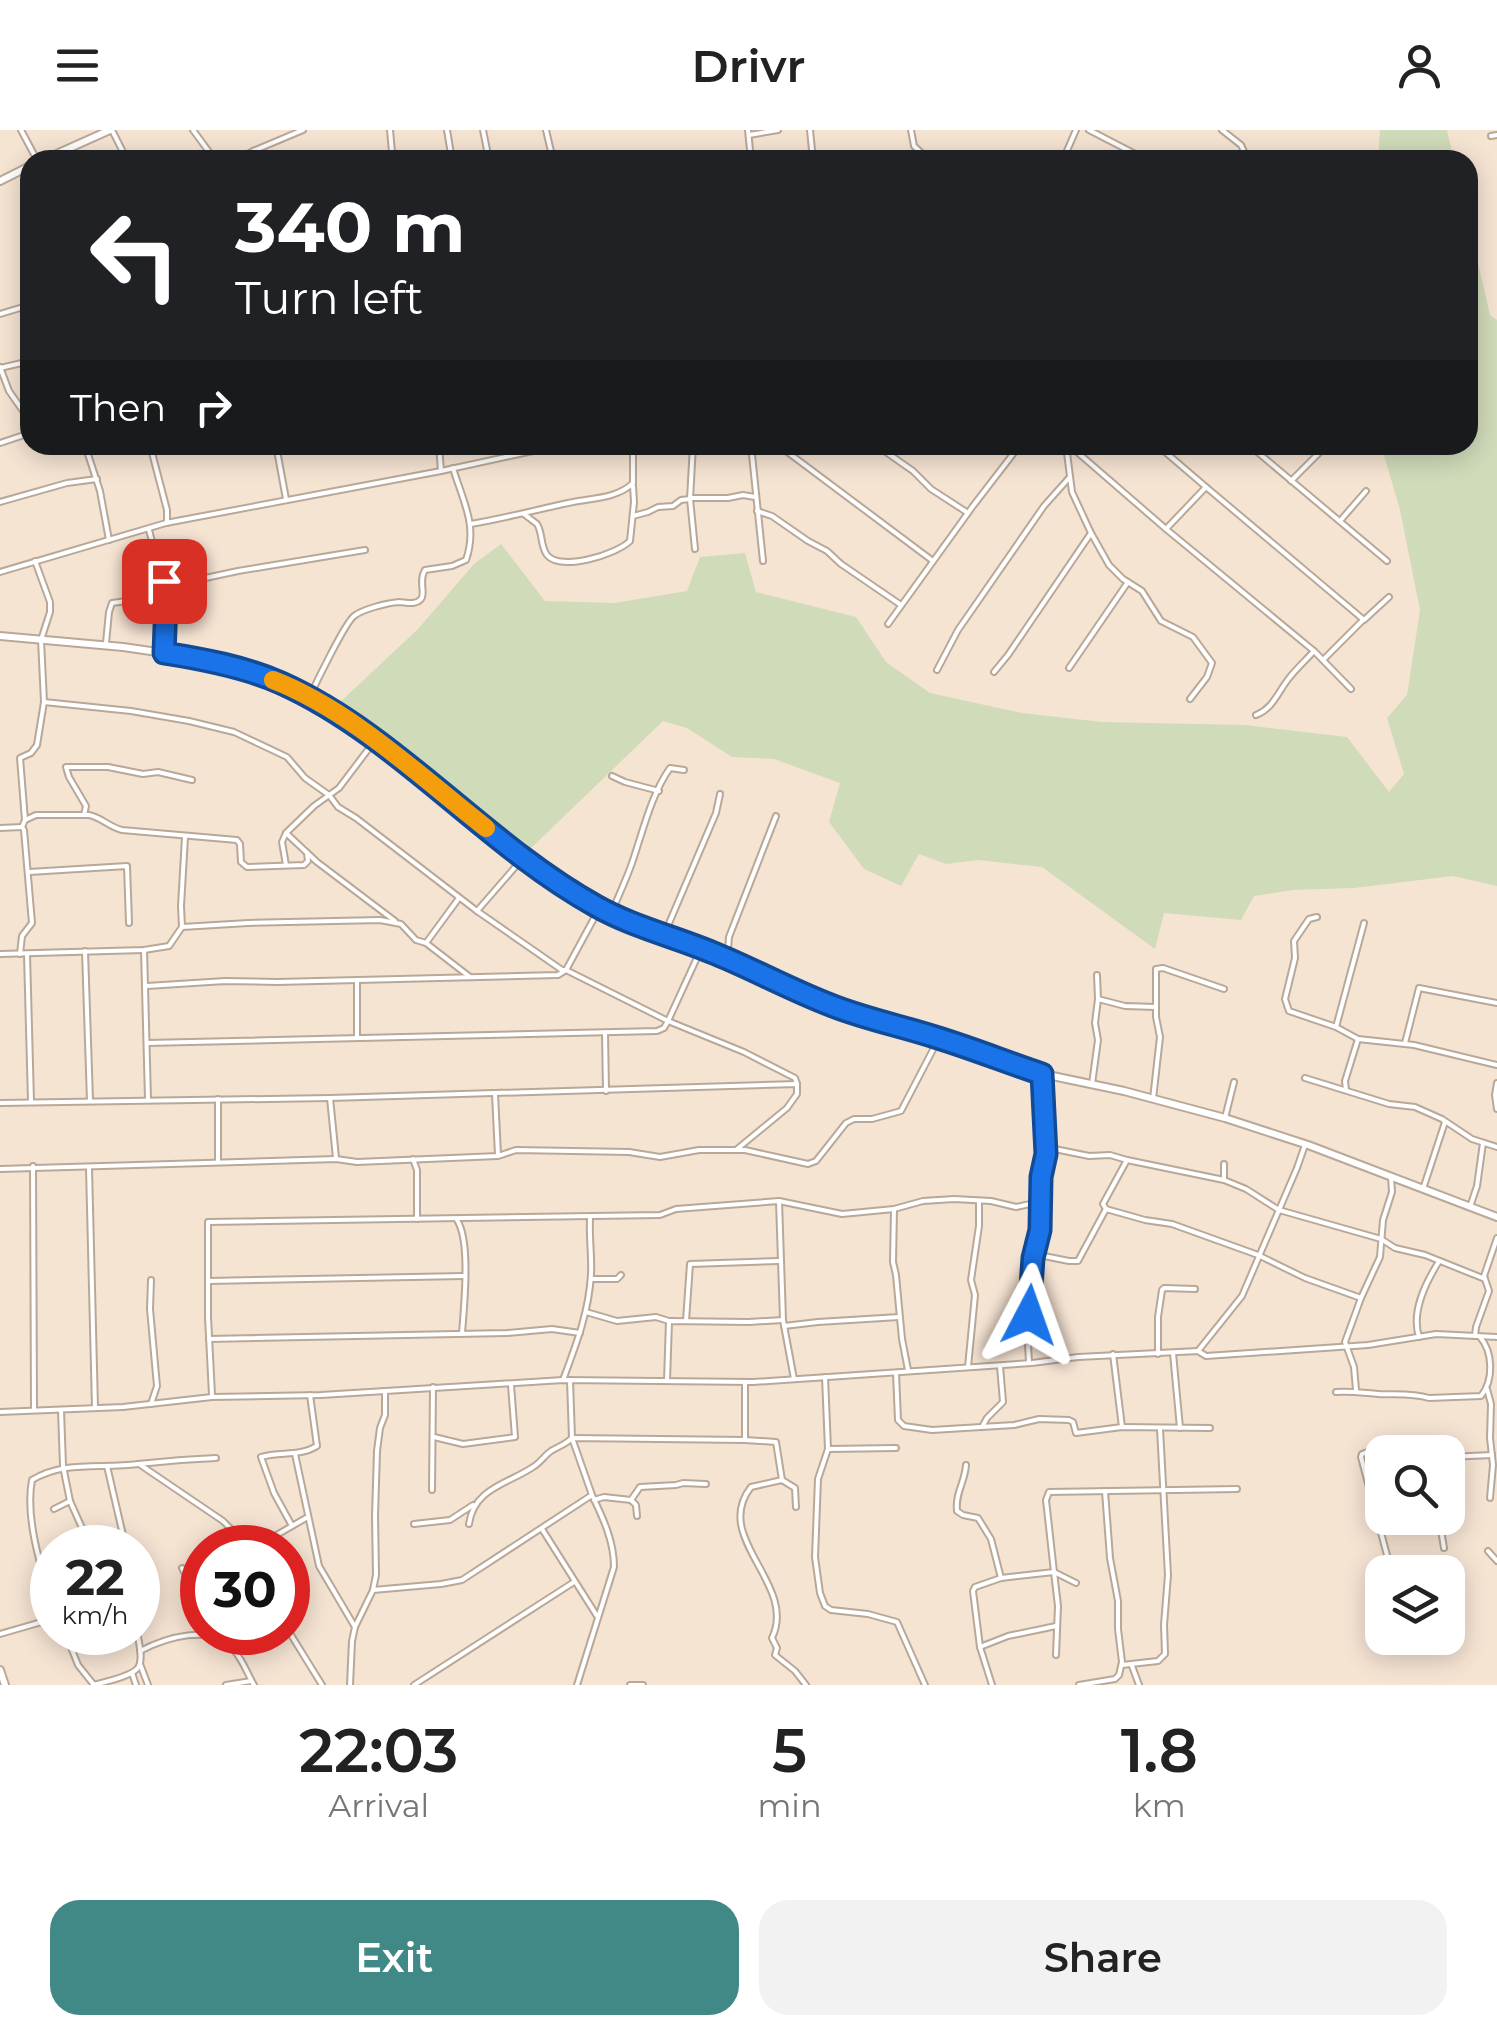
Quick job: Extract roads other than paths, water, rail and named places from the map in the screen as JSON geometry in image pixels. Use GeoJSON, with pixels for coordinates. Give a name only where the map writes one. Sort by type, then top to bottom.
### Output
{"type":"FeatureCollection","features":[{"type":"Feature","properties":{"kind":"street"},"geometry":{"type":"LineString","coordinates":[[73,150],[111,130]]}},
{"type":"Feature","properties":{"kind":"street"},"geometry":{"type":"LineString","coordinates":[[253,150],[303,130]]}},
{"type":"Feature","properties":{"kind":"street"},"geometry":{"type":"LineString","coordinates":[[748,132],[778,130]]}},
{"type":"Feature","properties":{"kind":"street"},"geometry":{"type":"LineString","coordinates":[[1089,130],[1128,150]]}},
{"type":"Feature","properties":{"kind":"street"},"geometry":{"type":"LineString","coordinates":[[1222,130],[1244,150]]}},
{"type":"Feature","properties":{"kind":"street"},"geometry":{"type":"LineString","coordinates":[[0,368],[20,406]]}},
{"type":"Feature","properties":{"kind":"street"},"geometry":{"type":"LineString","coordinates":[[88,455],[109,540]]}},
{"type":"Feature","properties":{"kind":"street"},"geometry":{"type":"LineString","coordinates":[[153,455],[167,510],[166,523]]}},
{"type":"Feature","properties":{"kind":"street"},"geometry":{"type":"LineString","coordinates":[[278,455],[286,500]]}},
{"type":"Feature","properties":{"kind":"street"},"geometry":{"type":"LineString","coordinates":[[440,455],[441,471]]}},
{"type":"Feature","properties":{"kind":"street"},"geometry":{"type":"LineString","coordinates":[[0,572],[166,523],[513,455]]}},
{"type":"Feature","properties":{"kind":"street"},"geometry":{"type":"LineString","coordinates":[[524,514],[537,523],[548,556],[562,564],[607,554],[628,544],[633,516],[633,455]]}},
{"type":"Feature","properties":{"kind":"street"},"geometry":{"type":"LineString","coordinates":[[693,455],[695,549]]}},
{"type":"Feature","properties":{"kind":"street"},"geometry":{"type":"LineString","coordinates":[[753,455],[763,561]]}},
{"type":"Feature","properties":{"kind":"street"},"geometry":{"type":"LineString","coordinates":[[791,455],[933,561]]}},
{"type":"Feature","properties":{"kind":"street"},"geometry":{"type":"LineString","coordinates":[[890,455],[968,513]]}},
{"type":"Feature","properties":{"kind":"street"},"geometry":{"type":"LineString","coordinates":[[888,624],[1012,455]]}},
{"type":"Feature","properties":{"kind":"street"},"geometry":{"type":"LineString","coordinates":[[1068,455],[1072,492],[1109,565],[1142,590],[1162,622],[1193,637],[1212,663],[1190,699]]}},
{"type":"Feature","properties":{"kind":"street"},"geometry":{"type":"LineString","coordinates":[[1080,455],[1314,651],[1352,688]]}},
{"type":"Feature","properties":{"kind":"street"},"geometry":{"type":"LineString","coordinates":[[1169,455],[1364,620]]}},
{"type":"Feature","properties":{"kind":"street"},"geometry":{"type":"LineString","coordinates":[[1261,455],[1387,561]]}},
{"type":"Feature","properties":{"kind":"street"},"geometry":{"type":"LineString","coordinates":[[1291,481],[1317,455]]}},
{"type":"Feature","properties":{"kind":"street"},"geometry":{"type":"LineString","coordinates":[[309,698],[355,614],[400,602],[411,604],[422,598],[420,580],[425,570],[466,560],[472,524],[453,468]]}},
{"type":"Feature","properties":{"kind":"street"},"geometry":{"type":"LineString","coordinates":[[937,670],[958,630],[1044,506],[1069,478]]}},
{"type":"Feature","properties":{"kind":"street"},"geometry":{"type":"LineString","coordinates":[[0,502],[67,483],[96,480]]}},
{"type":"Feature","properties":{"kind":"street"},"geometry":{"type":"LineString","coordinates":[[472,524],[602,497],[633,483]]}},
{"type":"Feature","properties":{"kind":"street"},"geometry":{"type":"LineString","coordinates":[[1166,529],[1206,486]]}},
{"type":"Feature","properties":{"kind":"street"},"geometry":{"type":"LineString","coordinates":[[1340,521],[1366,491]]}},
{"type":"Feature","properties":{"kind":"street"},"geometry":{"type":"LineString","coordinates":[[633,516],[691,498],[755,496]]}},
{"type":"Feature","properties":{"kind":"street"},"geometry":{"type":"LineString","coordinates":[[758,510],[828,551],[901,606]]}},
{"type":"Feature","properties":{"kind":"street"},"geometry":{"type":"LineString","coordinates":[[148,529],[164,581],[164,653]]}},
{"type":"Feature","properties":{"kind":"street"},"geometry":{"type":"LineString","coordinates":[[994,672],[1091,533]]}},
{"type":"Feature","properties":{"kind":"street"},"geometry":{"type":"LineString","coordinates":[[164,581],[182,585],[365,550]]}},
{"type":"Feature","properties":{"kind":"street"},"geometry":{"type":"LineString","coordinates":[[26,820],[20,758],[38,745],[44,702],[41,640],[50,612],[35,561]]}},
{"type":"Feature","properties":{"kind":"street"},"geometry":{"type":"LineString","coordinates":[[1069,668],[1128,582]]}},
{"type":"Feature","properties":{"kind":"street"},"geometry":{"type":"LineString","coordinates":[[1323,660],[1388,597]]}},
{"type":"Feature","properties":{"kind":"street"},"geometry":{"type":"LineString","coordinates":[[106,646],[112,603],[134,600],[164,613]]}},
{"type":"Feature","properties":{"kind":"street"},"geometry":{"type":"LineString","coordinates":[[0,636],[164,653],[281,683],[374,741],[523,858],[612,914],[839,1008],[1042,1074],[1225,1118],[1497,1216]]}},
{"type":"Feature","properties":{"kind":"street"},"geometry":{"type":"LineString","coordinates":[[1256,714],[1272,705],[1284,683],[1314,651]]}},
{"type":"Feature","properties":{"kind":"street"},"geometry":{"type":"LineString","coordinates":[[44,702],[190,721],[234,732],[288,757],[338,807],[538,955],[668,1021],[795,1078],[797,1094],[787,1108],[736,1150]]}},
{"type":"Feature","properties":{"kind":"street"},"geometry":{"type":"LineString","coordinates":[[286,865],[282,842],[286,834],[339,788],[374,741]]}},
{"type":"Feature","properties":{"kind":"street"},"geometry":{"type":"LineString","coordinates":[[84,815],[86,806],[66,768],[108,767],[192,780]]}},
{"type":"Feature","properties":{"kind":"street"},"geometry":{"type":"LineString","coordinates":[[612,914],[658,791],[670,768],[684,770]]}},
{"type":"Feature","properties":{"kind":"street"},"geometry":{"type":"LineString","coordinates":[[612,776],[658,791]]}},
{"type":"Feature","properties":{"kind":"street"},"geometry":{"type":"LineString","coordinates":[[664,935],[716,813],[720,794]]}},
{"type":"Feature","properties":{"kind":"street"},"geometry":{"type":"LineString","coordinates":[[22,827],[36,815],[84,815],[96,816],[122,830],[237,840],[245,866],[304,864],[307,853]]}},
{"type":"Feature","properties":{"kind":"street"},"geometry":{"type":"LineString","coordinates":[[721,956],[728,949],[729,937],[776,816]]}},
{"type":"Feature","properties":{"kind":"street"},"geometry":{"type":"LineString","coordinates":[[0,828],[22,827]]}},
{"type":"Feature","properties":{"kind":"street"},"geometry":{"type":"LineString","coordinates":[[22,827],[32,923],[22,936],[31,1102]]}},
{"type":"Feature","properties":{"kind":"street"},"geometry":{"type":"LineString","coordinates":[[286,834],[416,940],[426,943],[470,977]]}},
{"type":"Feature","properties":{"kind":"street"},"geometry":{"type":"LineString","coordinates":[[0,954],[169,946],[182,928],[185,836]]}},
{"type":"Feature","properties":{"kind":"street"},"geometry":{"type":"LineString","coordinates":[[478,912],[523,858]]}},
{"type":"Feature","properties":{"kind":"street"},"geometry":{"type":"LineString","coordinates":[[29,872],[127,866],[129,923]]}},
{"type":"Feature","properties":{"kind":"street"},"geometry":{"type":"LineString","coordinates":[[426,943],[459,897]]}},
{"type":"Feature","properties":{"kind":"street"},"geometry":{"type":"LineString","coordinates":[[146,986],[558,975],[566,970],[599,908]]}},
{"type":"Feature","properties":{"kind":"street"},"geometry":{"type":"LineString","coordinates":[[380,920],[384,913]]}},
{"type":"Feature","properties":{"kind":"street"},"geometry":{"type":"LineString","coordinates":[[1318,917],[1309,919],[1294,941],[1295,958],[1285,1003],[1289,1010],[1358,1039],[1405,1043],[1497,1065]]}},
{"type":"Feature","properties":{"kind":"street"},"geometry":{"type":"LineString","coordinates":[[182,928],[380,920],[399,924]]}},
{"type":"Feature","properties":{"kind":"street"},"geometry":{"type":"LineString","coordinates":[[1336,1027],[1364,923]]}},
{"type":"Feature","properties":{"kind":"street"},"geometry":{"type":"LineString","coordinates":[[148,1043],[657,1032],[668,1021],[701,948]]}},
{"type":"Feature","properties":{"kind":"street"},"geometry":{"type":"LineString","coordinates":[[144,950],[148,1100]]}},
{"type":"Feature","properties":{"kind":"street"},"geometry":{"type":"LineString","coordinates":[[85,951],[90,1101]]}},
{"type":"Feature","properties":{"kind":"street"},"geometry":{"type":"LineString","coordinates":[[1153,1098],[1160,1036],[1156,972],[1159,968],[1224,989]]}},
{"type":"Feature","properties":{"kind":"street"},"geometry":{"type":"LineString","coordinates":[[1092,1084],[1098,1040],[1097,974]]}},
{"type":"Feature","properties":{"kind":"street"},"geometry":{"type":"LineString","coordinates":[[356,980],[357,1038]]}},
{"type":"Feature","properties":{"kind":"street"},"geometry":{"type":"LineString","coordinates":[[1405,1043],[1419,988],[1497,1004]]}},
{"type":"Feature","properties":{"kind":"street"},"geometry":{"type":"LineString","coordinates":[[1098,999],[1125,1006],[1156,1007]]}},
{"type":"Feature","properties":{"kind":"street"},"geometry":{"type":"LineString","coordinates":[[605,1032],[606,1090]]}},
{"type":"Feature","properties":{"kind":"street"},"geometry":{"type":"LineString","coordinates":[[0,1169],[336,1159],[357,1162],[498,1156],[516,1150],[660,1156],[736,1150],[805,1164],[816,1161],[846,1123],[901,1111],[940,1038]]}},
{"type":"Feature","properties":{"kind":"street"},"geometry":{"type":"LineString","coordinates":[[1346,1090],[1358,1039]]}},
{"type":"Feature","properties":{"kind":"street"},"geometry":{"type":"LineString","coordinates":[[1028,1364],[1027,1325],[1040,1230],[1045,1147],[1042,1074]]}},
{"type":"Feature","properties":{"kind":"street"},"geometry":{"type":"LineString","coordinates":[[1305,1078],[1389,1104],[1416,1108],[1446,1121],[1472,1139],[1497,1147]]}},
{"type":"Feature","properties":{"kind":"street"},"geometry":{"type":"LineString","coordinates":[[1225,1118],[1234,1082]]}},
{"type":"Feature","properties":{"kind":"street"},"geometry":{"type":"LineString","coordinates":[[1497,1083],[1497,1110]]}},
{"type":"Feature","properties":{"kind":"street"},"geometry":{"type":"LineString","coordinates":[[0,1103],[797,1084]]}},
{"type":"Feature","properties":{"kind":"street"},"geometry":{"type":"LineString","coordinates":[[495,1094],[498,1156]]}},
{"type":"Feature","properties":{"kind":"street"},"geometry":{"type":"LineString","coordinates":[[330,1098],[336,1159]]}},
{"type":"Feature","properties":{"kind":"street"},"geometry":{"type":"LineString","coordinates":[[218,1099],[218,1162]]}},
{"type":"Feature","properties":{"kind":"street"},"geometry":{"type":"LineString","coordinates":[[1423,1189],[1446,1121]]}},
{"type":"Feature","properties":{"kind":"street"},"geometry":{"type":"LineString","coordinates":[[1470,1207],[1483,1143]]}},
{"type":"Feature","properties":{"kind":"street"},"geometry":{"type":"LineString","coordinates":[[0,1412],[212,1397],[566,1380],[745,1382],[1198,1351],[1240,1300],[1305,1144]]}},
{"type":"Feature","properties":{"kind":"street"},"geometry":{"type":"LineString","coordinates":[[1045,1147],[1224,1180],[1279,1210],[1381,1239],[1395,1248],[1425,1255],[1484,1280]]}},
{"type":"Feature","properties":{"kind":"street"},"geometry":{"type":"LineString","coordinates":[[414,1159],[417,1219]]}},
{"type":"Feature","properties":{"kind":"street"},"geometry":{"type":"LineString","coordinates":[[1034,1254],[1078,1260],[1128,1160]]}},
{"type":"Feature","properties":{"kind":"street"},"geometry":{"type":"LineString","coordinates":[[1224,1164],[1224,1180]]}},
{"type":"Feature","properties":{"kind":"street"},"geometry":{"type":"LineString","coordinates":[[89,1165],[95,1408]]}},
{"type":"Feature","properties":{"kind":"street"},"geometry":{"type":"LineString","coordinates":[[33,1166],[34,1409]]}},
{"type":"Feature","properties":{"kind":"street"},"geometry":{"type":"LineString","coordinates":[[1356,1390],[1346,1338],[1380,1257],[1383,1220],[1392,1192],[1390,1177]]}},
{"type":"Feature","properties":{"kind":"street"},"geometry":{"type":"LineString","coordinates":[[212,1397],[208,1222],[660,1215],[676,1210],[779,1202],[842,1214],[894,1209],[929,1200],[962,1199],[1016,1207],[1039,1202]]}},
{"type":"Feature","properties":{"kind":"street"},"geometry":{"type":"LineString","coordinates":[[968,1366],[975,1295],[970,1280],[979,1201]]}},
{"type":"Feature","properties":{"kind":"street"},"geometry":{"type":"LineString","coordinates":[[779,1202],[783,1323],[794,1379]]}},
{"type":"Feature","properties":{"kind":"street"},"geometry":{"type":"LineString","coordinates":[[894,1209],[893,1256],[908,1370]]}},
{"type":"Feature","properties":{"kind":"street"},"geometry":{"type":"LineString","coordinates":[[1106,1209],[1172,1224],[1361,1298]]}},
{"type":"Feature","properties":{"kind":"street"},"geometry":{"type":"LineString","coordinates":[[577,1685],[614,1566],[610,1538],[572,1438],[566,1380],[586,1312],[591,1278],[590,1217]]}},
{"type":"Feature","properties":{"kind":"street"},"geometry":{"type":"LineString","coordinates":[[456,1219],[461,1225],[464,1276],[462,1334]]}},
{"type":"Feature","properties":{"kind":"street"},"geometry":{"type":"LineString","coordinates":[[1490,1498],[1490,1368],[1487,1345],[1477,1336],[1476,1327],[1489,1292],[1485,1270],[1497,1238]]}},
{"type":"Feature","properties":{"kind":"street"},"geometry":{"type":"LineString","coordinates":[[686,1320],[690,1264],[780,1261]]}},
{"type":"Feature","properties":{"kind":"street"},"geometry":{"type":"LineString","coordinates":[[1420,1337],[1415,1324],[1420,1298],[1438,1262]]}},
{"type":"Feature","properties":{"kind":"street"},"geometry":{"type":"LineString","coordinates":[[591,1278],[621,1275]]}},
{"type":"Feature","properties":{"kind":"street"},"geometry":{"type":"LineString","coordinates":[[208,1281],[464,1276]]}},
{"type":"Feature","properties":{"kind":"street"},"geometry":{"type":"LineString","coordinates":[[150,1280],[158,1386],[152,1404]]}},
{"type":"Feature","properties":{"kind":"street"},"geometry":{"type":"LineString","coordinates":[[1158,1354],[1162,1290],[1195,1289]]}},
{"type":"Feature","properties":{"kind":"street"},"geometry":{"type":"LineString","coordinates":[[586,1312],[617,1321],[656,1317],[783,1323],[899,1317]]}},
{"type":"Feature","properties":{"kind":"street"},"geometry":{"type":"LineString","coordinates":[[667,1382],[668,1320]]}},
{"type":"Feature","properties":{"kind":"street"},"geometry":{"type":"LineString","coordinates":[[210,1339],[552,1329],[580,1333]]}},
{"type":"Feature","properties":{"kind":"street"},"geometry":{"type":"LineString","coordinates":[[1198,1351],[1206,1356],[1346,1346],[1436,1334],[1494,1337]]}},
{"type":"Feature","properties":{"kind":"street"},"geometry":{"type":"LineString","coordinates":[[1487,1345],[1494,1337]]}},
{"type":"Feature","properties":{"kind":"street"},"geometry":{"type":"LineString","coordinates":[[1204,1346],[1206,1356]]}},
{"type":"Feature","properties":{"kind":"street"},"geometry":{"type":"LineString","coordinates":[[1114,1354],[1122,1427]]}},
{"type":"Feature","properties":{"kind":"street"},"geometry":{"type":"LineString","coordinates":[[1174,1354],[1180,1428]]}},
{"type":"Feature","properties":{"kind":"street"},"geometry":{"type":"LineString","coordinates":[[982,1427],[1003,1402],[1000,1366]]}},
{"type":"Feature","properties":{"kind":"street"},"geometry":{"type":"LineString","coordinates":[[896,1372],[898,1420],[902,1425],[932,1430],[1069,1420],[1076,1434],[1122,1427],[1210,1428]]}},
{"type":"Feature","properties":{"kind":"street"},"geometry":{"type":"LineString","coordinates":[[825,1377],[828,1449],[818,1479],[815,1557],[825,1606],[896,1622],[924,1685]]}},
{"type":"Feature","properties":{"kind":"street"},"geometry":{"type":"LineString","coordinates":[[745,1382],[745,1440]]}},
{"type":"Feature","properties":{"kind":"street"},"geometry":{"type":"LineString","coordinates":[[434,1436],[462,1444],[515,1437],[511,1383]]}},
{"type":"Feature","properties":{"kind":"street"},"geometry":{"type":"LineString","coordinates":[[432,1490],[434,1386]]}},
{"type":"Feature","properties":{"kind":"street"},"geometry":{"type":"LineString","coordinates":[[1481,1396],[1487,1388]]}},
{"type":"Feature","properties":{"kind":"street"},"geometry":{"type":"LineString","coordinates":[[350,1685],[355,1628],[374,1590],[378,1451],[385,1390]]}},
{"type":"Feature","properties":{"kind":"street"},"geometry":{"type":"LineString","coordinates":[[1336,1392],[1490,1397]]}},
{"type":"Feature","properties":{"kind":"street"},"geometry":{"type":"LineString","coordinates":[[308,1517],[292,1524],[260,1457],[295,1454],[317,1446],[310,1395]]}},
{"type":"Feature","properties":{"kind":"street"},"geometry":{"type":"LineString","coordinates":[[60,1410],[63,1466],[70,1501],[81,1525]]}},
{"type":"Feature","properties":{"kind":"street"},"geometry":{"type":"LineString","coordinates":[[1122,1664],[1164,1658],[1168,1575],[1160,1429]]}},
{"type":"Feature","properties":{"kind":"street"},"geometry":{"type":"LineString","coordinates":[[414,1524],[450,1520],[572,1438],[776,1442],[782,1480],[794,1488],[796,1507]]}},
{"type":"Feature","properties":{"kind":"street"},"geometry":{"type":"LineString","coordinates":[[828,1449],[896,1448]]}},
{"type":"Feature","properties":{"kind":"street"},"geometry":{"type":"LineString","coordinates":[[295,1454],[320,1566],[355,1628]]}},
{"type":"Feature","properties":{"kind":"street"},"geometry":{"type":"LineString","coordinates":[[1465,1457],[1492,1455]]}},
{"type":"Feature","properties":{"kind":"street"},"geometry":{"type":"LineString","coordinates":[[32,1525],[32,1480],[63,1466],[216,1458]]}},
{"type":"Feature","properties":{"kind":"street"},"geometry":{"type":"LineString","coordinates":[[139,1464],[227,1525]]}},
{"type":"Feature","properties":{"kind":"street"},"geometry":{"type":"LineString","coordinates":[[966,1465],[957,1511],[978,1518],[988,1533],[1000,1578]]}},
{"type":"Feature","properties":{"kind":"street"},"geometry":{"type":"LineString","coordinates":[[107,1466],[121,1525]]}},
{"type":"Feature","properties":{"kind":"street"},"geometry":{"type":"LineString","coordinates":[[782,1480],[747,1490],[741,1512],[742,1529],[777,1602],[772,1638],[776,1655],[806,1685]]}},
{"type":"Feature","properties":{"kind":"street"},"geometry":{"type":"LineString","coordinates":[[631,1500],[640,1486],[706,1484]]}},
{"type":"Feature","properties":{"kind":"street"},"geometry":{"type":"LineString","coordinates":[[1056,1656],[1059,1623],[1046,1500],[1049,1492],[1237,1489]]}},
{"type":"Feature","properties":{"kind":"street"},"geometry":{"type":"LineString","coordinates":[[1079,1685],[1115,1680],[1122,1664],[1106,1491]]}},
{"type":"Feature","properties":{"kind":"street"},"geometry":{"type":"LineString","coordinates":[[374,1590],[462,1580],[593,1498],[631,1500],[637,1516]]}},
{"type":"Feature","properties":{"kind":"street"},"geometry":{"type":"LineString","coordinates":[[54,1509],[70,1501]]}},
{"type":"Feature","properties":{"kind":"street"},"geometry":{"type":"LineString","coordinates":[[469,1524],[470,1514],[478,1503]]}},
{"type":"Feature","properties":{"kind":"street"},"geometry":{"type":"LineString","coordinates":[[542,1529],[598,1616]]}},
{"type":"Feature","properties":{"kind":"street"},"geometry":{"type":"LineString","coordinates":[[1441,1535],[1444,1548]]}},
{"type":"Feature","properties":{"kind":"street"},"geometry":{"type":"LineString","coordinates":[[1488,1551],[1497,1561]]}},
{"type":"Feature","properties":{"kind":"street"},"geometry":{"type":"LineString","coordinates":[[992,1685],[980,1647],[975,1588],[1000,1578],[1054,1572],[1076,1583]]}},
{"type":"Feature","properties":{"kind":"street"},"geometry":{"type":"LineString","coordinates":[[414,1685],[574,1582]]}},
{"type":"Feature","properties":{"kind":"street"},"geometry":{"type":"LineString","coordinates":[[980,1647],[1059,1623]]}},
{"type":"Feature","properties":{"kind":"street"},"geometry":{"type":"LineString","coordinates":[[0,1634],[30,1625]]}},
{"type":"Feature","properties":{"kind":"street"},"geometry":{"type":"LineString","coordinates":[[74,1655],[94,1685],[132,1673],[140,1664]]}},
{"type":"Feature","properties":{"kind":"street"},"geometry":{"type":"LineString","coordinates":[[140,1655],[148,1685]]}},
{"type":"Feature","properties":{"kind":"street"},"geometry":{"type":"LineString","coordinates":[[226,1685],[252,1683],[237,1655]]}},
{"type":"Feature","properties":{"kind":"street"},"geometry":{"type":"LineString","coordinates":[[303,1655],[322,1685]]}},
{"type":"Feature","properties":{"kind":"street"},"geometry":{"type":"LineString","coordinates":[[1132,1664],[1138,1685]]}},
{"type":"Feature","properties":{"kind":"street"},"geometry":{"type":"LineString","coordinates":[[0,1672],[5,1685]]}},
{"type":"Feature","properties":{"kind":"street"},"geometry":{"type":"LineString","coordinates":[[132,1673],[136,1685]]}},
{"type":"Feature","properties":{"kind":"street"},"geometry":{"type":"LineString","coordinates":[[630,1685],[642,1685]]}}]}
